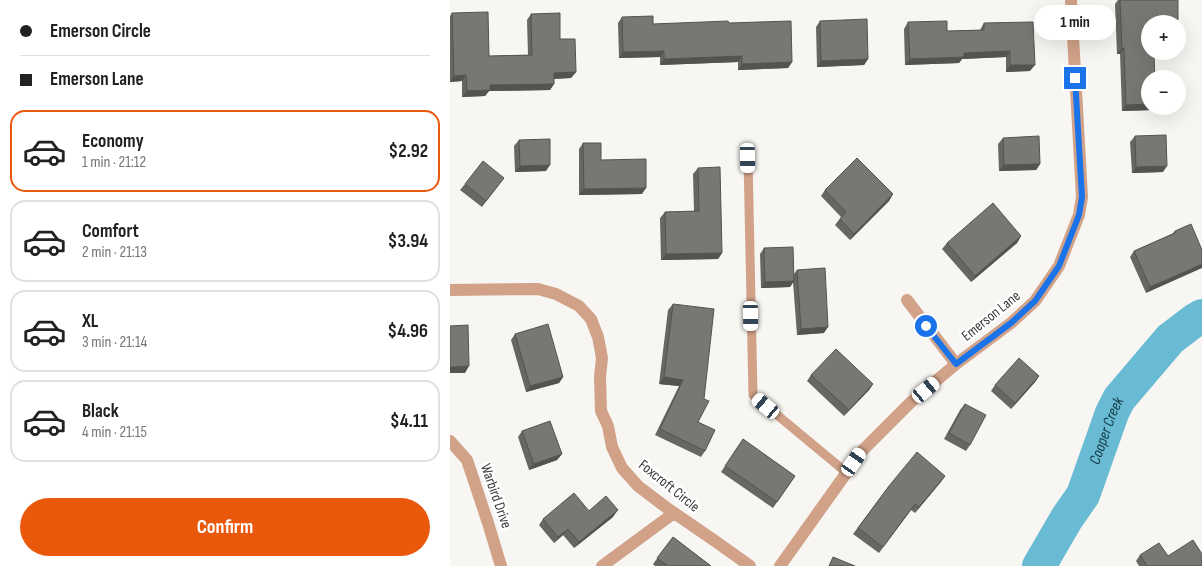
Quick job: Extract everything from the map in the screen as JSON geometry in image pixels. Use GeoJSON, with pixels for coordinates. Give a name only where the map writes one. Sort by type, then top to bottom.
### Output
{"type":"FeatureCollection","features":[{"type":"Feature","properties":{"kind":"street","name":"Emerson Lane"},"geometry":{"type":"LineString","coordinates":[[780,566],[862,452],[911,402],[956,364],[1011,323],[1035,301],[1059,266],[1079,215],[1082,197],[1071,0]]}},
{"type":"Feature","properties":{"kind":"street","name":"Foxcroft Circle"},"geometry":{"type":"LineString","coordinates":[[450,290],[538,289],[556,294],[579,306],[591,319],[598,337],[602,358],[600,376],[601,411],[608,426],[612,447],[622,468],[638,486],[750,566]]}},
{"type":"Feature","properties":{"kind":"street"},"geometry":{"type":"LineString","coordinates":[[907,300],[956,364]]}},
{"type":"Feature","properties":{"kind":"street","name":"Warbird Drive"},"geometry":{"type":"LineString","coordinates":[[450,440],[466,460],[501,566]]}},
{"type":"Feature","properties":{"kind":"street"},"geometry":{"type":"LineString","coordinates":[[602,566],[674,513]]}},
{"type":"Feature","properties":{"kind":"lane"},"geometry":{"type":"LineString","coordinates":[[748,158],[753,394],[847,473]]}},
{"type":"Feature","properties":{"kind":"building"},"geometry":{"type":"Polygon","coordinates":[[[1120,0],[1178,0],[1178,15],[1141,15],[1141,60],[1154,60],[1155,70],[1141,70],[1141,104],[1126,105],[1124,48],[1122,48],[1120,0]]]}},
{"type":"Feature","properties":{"kind":"building"},"geometry":{"type":"Polygon","coordinates":[[[488,12],[489,56],[532,55],[531,14],[560,13],[560,39],[575,39],[576,72],[554,73],[554,84],[490,85],[490,90],[467,91],[466,75],[454,76],[452,13],[488,12]]]}},
{"type":"Feature","properties":{"kind":"building"},"geometry":{"type":"Polygon","coordinates":[[[653,16],[653,24],[791,21],[792,62],[742,64],[742,56],[664,59],[664,51],[623,52],[622,17],[653,16]]]}},
{"type":"Feature","properties":{"kind":"building"},"geometry":{"type":"Polygon","coordinates":[[[867,19],[868,59],[821,61],[820,21],[867,19]]]}},
{"type":"Feature","properties":{"kind":"building"},"geometry":{"type":"Polygon","coordinates":[[[947,21],[947,31],[984,30],[984,23],[1033,22],[1035,65],[1010,65],[1010,51],[964,53],[964,57],[910,59],[908,22],[947,21]]]}},
{"type":"Feature","properties":{"kind":"building"},"geometry":{"type":"Polygon","coordinates":[[[1166,135],[1167,166],[1136,167],[1135,136],[1166,135]]]}},
{"type":"Feature","properties":{"kind":"building"},"geometry":{"type":"Polygon","coordinates":[[[1039,136],[1040,164],[1004,165],[1003,138],[1039,136]]]}},
{"type":"Feature","properties":{"kind":"building"},"geometry":{"type":"Polygon","coordinates":[[[550,139],[550,165],[520,166],[519,140],[550,139]]]}},
{"type":"Feature","properties":{"kind":"building"},"geometry":{"type":"Polygon","coordinates":[[[583,143],[601,143],[601,160],[646,159],[646,188],[584,189],[583,143]]]}},
{"type":"Feature","properties":{"kind":"building"},"geometry":{"type":"Polygon","coordinates":[[[857,158],[893,194],[854,234],[840,219],[846,212],[825,190],[857,158]]]}},
{"type":"Feature","properties":{"kind":"building"},"geometry":{"type":"Polygon","coordinates":[[[483,161],[504,178],[486,201],[465,184],[483,161]]]}},
{"type":"Feature","properties":{"kind":"building"},"geometry":{"type":"Polygon","coordinates":[[[720,167],[722,253],[666,254],[665,212],[699,211],[698,168],[720,167]]]}},
{"type":"Feature","properties":{"kind":"building"},"geometry":{"type":"Polygon","coordinates":[[[993,203],[1021,236],[975,276],[947,243],[993,203]]]}},
{"type":"Feature","properties":{"kind":"building"},"geometry":{"type":"Polygon","coordinates":[[[1191,224],[1202,250],[1202,264],[1150,287],[1134,251],[1191,224]]]}},
{"type":"Feature","properties":{"kind":"building"},"geometry":{"type":"Polygon","coordinates":[[[793,247],[794,281],[765,282],[764,248],[793,247]]]}},
{"type":"Feature","properties":{"kind":"building"},"geometry":{"type":"Polygon","coordinates":[[[825,268],[828,327],[801,329],[797,270],[825,268]]]}},
{"type":"Feature","properties":{"kind":"building"},"geometry":{"type":"Polygon","coordinates":[[[673,304],[714,309],[704,399],[709,401],[698,422],[715,430],[705,451],[660,429],[683,380],[664,377],[673,304]]]}},
{"type":"Feature","properties":{"kind":"building"},"geometry":{"type":"Polygon","coordinates":[[[548,324],[563,377],[530,386],[515,334],[548,324]]]}},
{"type":"Feature","properties":{"kind":"building"},"geometry":{"type":"Polygon","coordinates":[[[468,325],[469,366],[450,367],[450,326],[468,325]]]}},
{"type":"Feature","properties":{"kind":"building"},"geometry":{"type":"Polygon","coordinates":[[[836,349],[873,384],[849,410],[811,375],[836,349]]]}},
{"type":"Feature","properties":{"kind":"building"},"geometry":{"type":"Polygon","coordinates":[[[1019,358],[1039,376],[1015,403],[995,385],[1019,358]]]}},
{"type":"Feature","properties":{"kind":"building"},"geometry":{"type":"Polygon","coordinates":[[[965,404],[986,415],[970,445],[949,433],[965,404]]]}},
{"type":"Feature","properties":{"kind":"building"},"geometry":{"type":"Polygon","coordinates":[[[550,421],[562,454],[534,464],[522,431],[550,421]]]}},
{"type":"Feature","properties":{"kind":"building"},"geometry":{"type":"Polygon","coordinates":[[[743,439],[795,476],[777,502],[725,466],[743,439]]]}},
{"type":"Feature","properties":{"kind":"building"},"geometry":{"type":"Polygon","coordinates":[[[917,452],[945,476],[919,507],[915,504],[883,547],[858,528],[917,452]]]}},
{"type":"Feature","properties":{"kind":"building"},"geometry":{"type":"Polygon","coordinates":[[[574,493],[589,511],[606,496],[618,510],[579,542],[568,529],[558,537],[543,519],[574,493]]]}},
{"type":"Feature","properties":{"kind":"building"},"geometry":{"type":"Polygon","coordinates":[[[673,537],[711,566],[668,566],[657,558],[673,537]]]}},
{"type":"Feature","properties":{"kind":"building"},"geometry":{"type":"Polygon","coordinates":[[[1193,540],[1202,554],[1202,566],[1147,566],[1140,555],[1159,543],[1168,556],[1193,540]]]}},
{"type":"Feature","properties":{"kind":"building"},"geometry":{"type":"Polygon","coordinates":[[[833,557],[855,566],[829,566],[833,557]]]}},
{"type":"Feature","properties":{"kind":"waterway","name":"Cooper Creek"},"geometry":{"type":"LineString","coordinates":[[1039,566],[1083,495],[1112,413],[1119,399],[1170,339],[1202,316]]}},
{"type":"Feature","properties":{"kind":"route"},"geometry":{"type":"LineString","coordinates":[[926,326],[956,364],[1011,323],[1035,301],[1059,266],[1079,215],[1082,197],[1075,78]]}}]}
